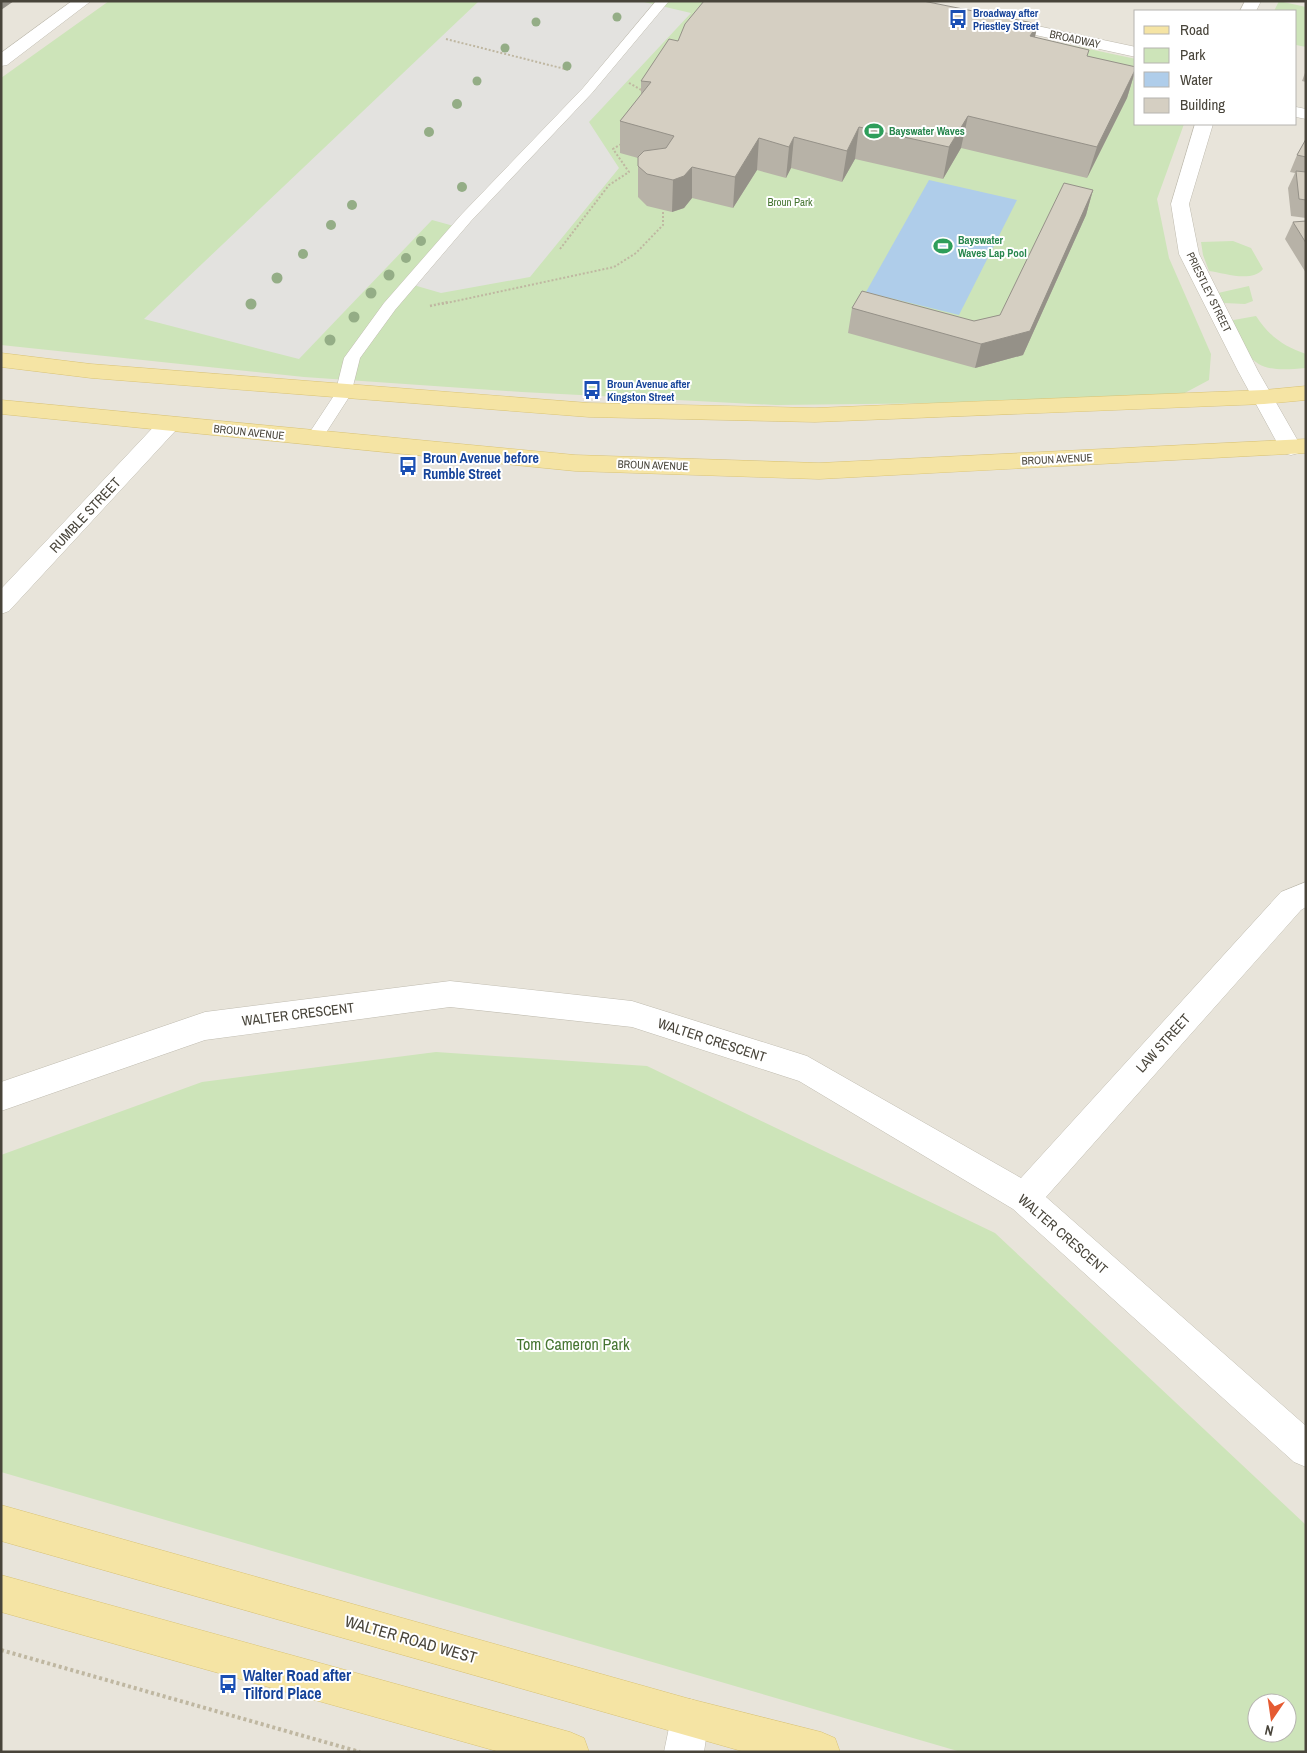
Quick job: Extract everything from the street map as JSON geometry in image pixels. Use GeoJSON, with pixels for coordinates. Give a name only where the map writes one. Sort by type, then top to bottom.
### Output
{"type":"FeatureCollection","features":[{"type":"Feature","properties":{"kind":"main road"},"geometry":{"type":"LineString","coordinates":[[1,360],[91,371],[344,393],[588,410],[814,415],[1264,397],[1306,393]]}},
{"type":"Feature","properties":{"kind":"main road","name":"BROUN AVENUE"},"geometry":{"type":"LineString","coordinates":[[1,407],[575,463],[819,471],[1298,447]]}},
{"type":"Feature","properties":{"kind":"main road","name":"WALTER ROAD WEST"},"geometry":{"type":"LineString","coordinates":[[1,1523],[687,1735],[821,1752]]}},
{"type":"Feature","properties":{"kind":"main road"},"geometry":{"type":"LineString","coordinates":[[1,1594],[570,1752]]}},
{"type":"Feature","properties":{"kind":"street"},"geometry":{"type":"LineString","coordinates":[[1,61],[83,1]]}},
{"type":"Feature","properties":{"kind":"street","name":"BROADWAY"},"geometry":{"type":"LineString","coordinates":[[982,20],[1134,52]]}},
{"type":"Feature","properties":{"kind":"street","name":"PRIESTLEY STREET"},"geometry":{"type":"LineString","coordinates":[[1204,125],[1180,204],[1189,254],[1248,371],[1298,447]]}},
{"type":"Feature","properties":{"kind":"street","name":"RUMBLE STREET"},"geometry":{"type":"LineString","coordinates":[[1,605],[168,424]]}},
{"type":"Feature","properties":{"kind":"street","name":"LAW STREET"},"geometry":{"type":"LineString","coordinates":[[1024,1198],[1291,901],[1306,894]]}},
{"type":"Feature","properties":{"kind":"street","name":"WALTER CRESCENT"},"geometry":{"type":"LineString","coordinates":[[1,1097],[205,1026],[450,994],[632,1014],[807,1070],[1024,1198],[1306,1450]]}},
{"type":"Feature","properties":{"kind":"lane"},"geometry":{"type":"LineString","coordinates":[[314,438],[344,393],[353,356],[402,292],[598,77],[663,1]]}},
{"type":"Feature","properties":{"kind":"path"},"geometry":{"type":"LineString","coordinates":[[446,39],[638,86],[647,94]]}},
{"type":"Feature","properties":{"kind":"path"},"geometry":{"type":"LineString","coordinates":[[560,249],[610,185],[629,172],[613,149],[622,144],[627,138]]}},
{"type":"Feature","properties":{"kind":"path"},"geometry":{"type":"LineString","coordinates":[[422,309],[437,303],[614,267],[636,253],[663,226],[663,210]]}},
{"type":"Feature","properties":{"kind":"path"},"geometry":{"type":"LineString","coordinates":[[1,1650],[360,1752]]}},
{"type":"Feature","properties":{"kind":"shaded area"},"geometry":{"type":"Polygon","coordinates":[[[1,1],[1306,1],[1306,1752],[1,1752],[1,1]]]}},
{"type":"Feature","properties":{"kind":"shaded area"},"geometry":{"type":"Polygon","coordinates":[[[479,1],[640,1],[691,13],[589,122],[619,168],[530,277],[441,293],[410,284],[461,228],[432,220],[299,359],[144,319],[479,1]]]}},
{"type":"Feature","properties":{"kind":"green space","name":"Broun Park"},"geometry":{"type":"Polygon","coordinates":[[[109,1],[864,1],[1134,59],[1134,125],[1184,125],[1157,199],[1169,258],[1211,354],[1209,380],[1181,395],[1032,402],[776,405],[522,392],[304,377],[1,345],[1,78],[109,1]]]}},
{"type":"Feature","properties":{"kind":"green space"},"geometry":{"type":"Polygon","coordinates":[[[1279,1],[1306,7],[1306,47],[1297,45],[1297,10],[1274,10],[1279,1]]]}},
{"type":"Feature","properties":{"kind":"green space"},"geometry":{"type":"Polygon","coordinates":[[[1233,241],[1251,248],[1263,269],[1252,276],[1230,275],[1209,271],[1203,255],[1201,242],[1233,241]]]}},
{"type":"Feature","properties":{"kind":"green space"},"geometry":{"type":"Polygon","coordinates":[[[1249,286],[1253,301],[1245,304],[1224,303],[1218,293],[1249,286]]]}},
{"type":"Feature","properties":{"kind":"green space"},"geometry":{"type":"Polygon","coordinates":[[[1256,316],[1277,339],[1291,348],[1306,354],[1306,368],[1275,369],[1265,367],[1250,356],[1228,321],[1256,316]]]}},
{"type":"Feature","properties":{"kind":"green space","name":"Tom Cameron Park"},"geometry":{"type":"Polygon","coordinates":[[[436,1052],[647,1066],[995,1233],[1306,1525],[1306,1752],[961,1752],[1,1472],[1,1155],[202,1082],[436,1052]]]}},
{"type":"Feature","properties":{"kind":"water","name":"Bayswater Waves Lap Pool"},"geometry":{"type":"Polygon","coordinates":[[[929,180],[1017,200],[959,315],[866,292],[929,180]]]}},
{"type":"Feature","properties":{"kind":"building","name":"Bayswater Waves"},"geometry":{"type":"Polygon","coordinates":[[[704,1],[923,1],[1038,24],[1030,36],[1089,50],[1087,56],[1134,67],[1134,72],[1097,147],[968,116],[949,147],[859,127],[847,151],[794,137],[789,147],[759,138],[735,177],[692,167],[684,176],[673,180],[647,174],[638,166],[638,157],[644,151],[666,148],[674,136],[620,121],[651,82],[641,81],[669,39],[678,41],[685,24],[704,1]]]}},
{"type":"Feature","properties":{"kind":"building"},"geometry":{"type":"Polygon","coordinates":[[[1306,139],[1306,157],[1297,155],[1306,139]]]}},
{"type":"Feature","properties":{"kind":"building"},"geometry":{"type":"Polygon","coordinates":[[[1296,171],[1306,172],[1306,200],[1299,199],[1296,171]]]}},
{"type":"Feature","properties":{"kind":"building"},"geometry":{"type":"Polygon","coordinates":[[[1064,183],[1093,190],[1030,331],[981,344],[852,308],[862,291],[974,321],[1000,315],[1064,183]]]}},
{"type":"Feature","properties":{"kind":"building"},"geometry":{"type":"Polygon","coordinates":[[[1306,221],[1306,243],[1293,222],[1306,221]]]}},
{"type":"Feature","properties":{"kind":"place","name":"Broadway after Priestley Street"},"geometry":{"type":"Point","coordinates":[958,19]}},
{"type":"Feature","properties":{"kind":"place","name":"Bayswater Waves"},"geometry":{"type":"Point","coordinates":[874,131]}},
{"type":"Feature","properties":{"kind":"place","name":"Bayswater Waves Lap Pool"},"geometry":{"type":"Point","coordinates":[943,246]}},
{"type":"Feature","properties":{"kind":"place","name":"Broun Avenue after Kingston Street"},"geometry":{"type":"Point","coordinates":[592,390]}},
{"type":"Feature","properties":{"kind":"place","name":"Broun Avenue before Rumble Street"},"geometry":{"type":"Point","coordinates":[408,466]}},
{"type":"Feature","properties":{"kind":"place","name":"Walter Road after Tilford Place"},"geometry":{"type":"Point","coordinates":[228,1684]}}]}
